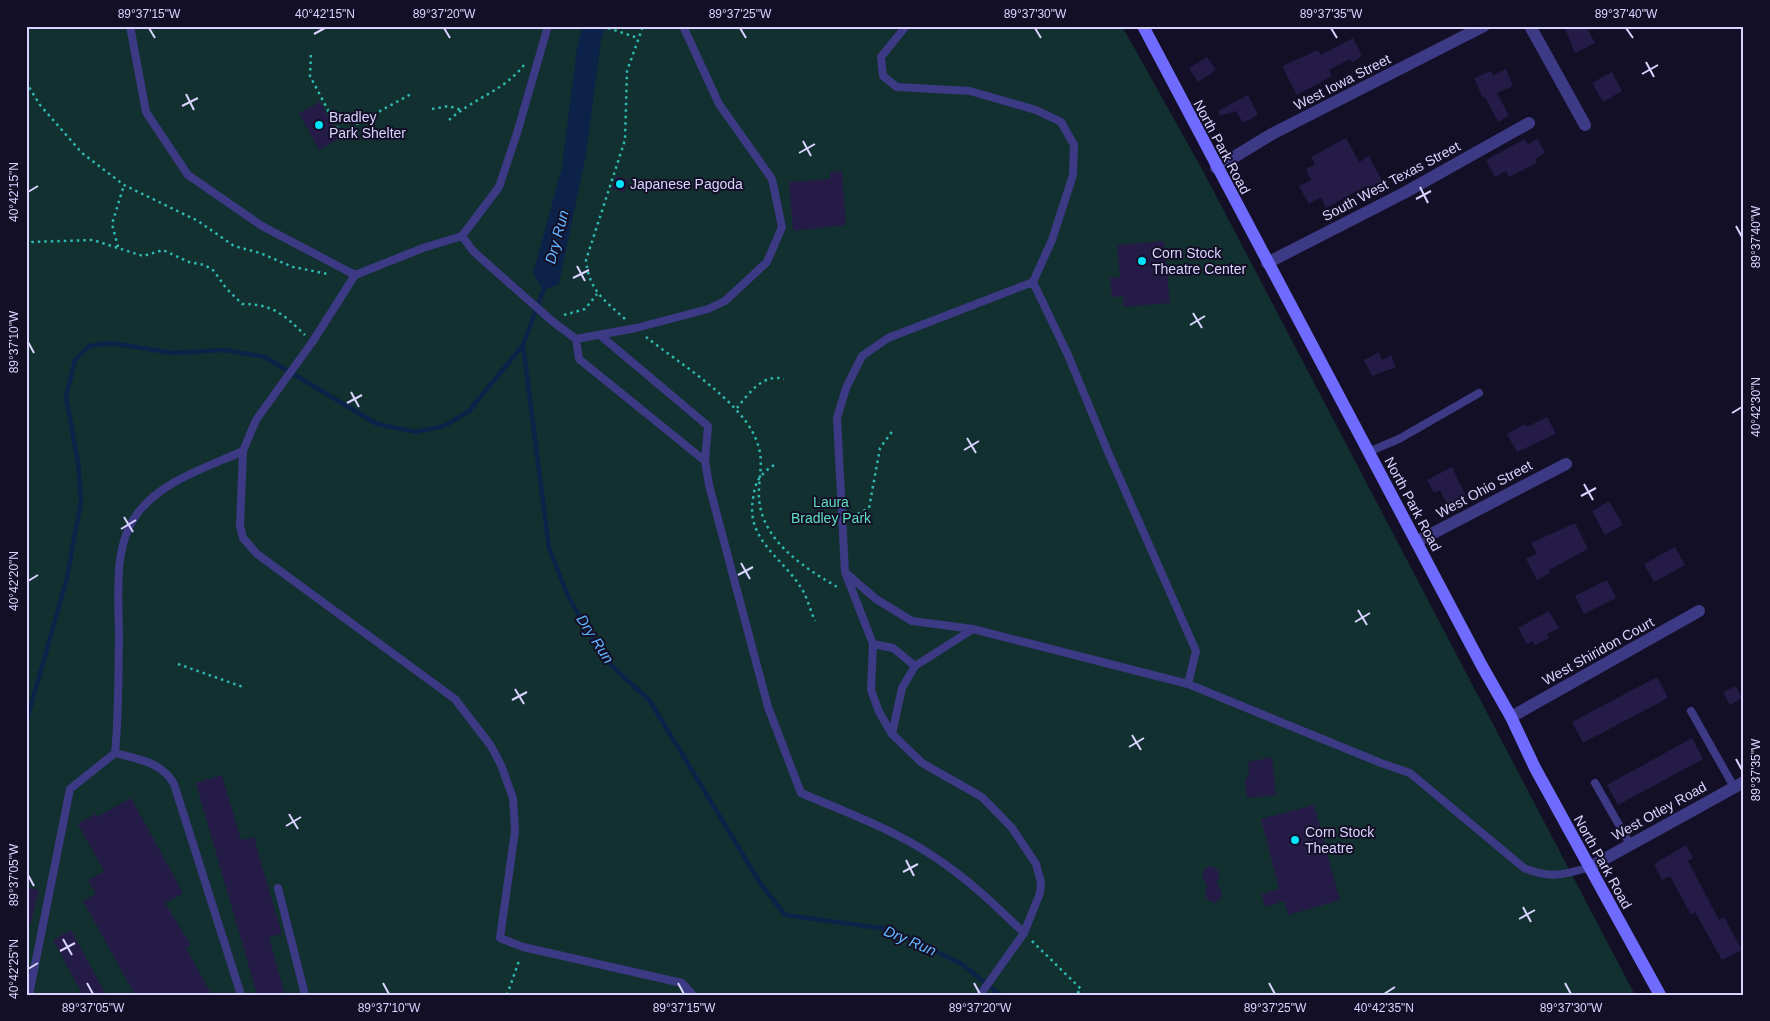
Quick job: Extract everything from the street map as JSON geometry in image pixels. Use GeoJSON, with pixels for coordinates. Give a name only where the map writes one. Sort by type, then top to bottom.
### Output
{"type":"FeatureCollection","features":[{"type":"Feature","properties":{"kind":"street","name":"North Park Road"},"geometry":{"type":"LineString","coordinates":[[1143,26],[1216,168],[1511,717],[1535,768],[1660,995]]}},
{"type":"Feature","properties":{"kind":"street","name":"West Iowa Street"},"geometry":{"type":"LineString","coordinates":[[1216,168],[1272,134],[1484,26]]}},
{"type":"Feature","properties":{"kind":"street"},"geometry":{"type":"LineString","coordinates":[[1530,26],[1585,126]]}},
{"type":"Feature","properties":{"kind":"street","name":"South West Texas Street"},"geometry":{"type":"LineString","coordinates":[[1267,263],[1404,193],[1529,123]]}},
{"type":"Feature","properties":{"kind":"street","name":"West Ohio Street"},"geometry":{"type":"LineString","coordinates":[[1416,542],[1566,464]]}},
{"type":"Feature","properties":{"kind":"street","name":"West Shiridon Court"},"geometry":{"type":"LineString","coordinates":[[1511,717],[1699,611]]}},
{"type":"Feature","properties":{"kind":"street","name":"West Otley Road"},"geometry":{"type":"LineString","coordinates":[[1590,867],[1739,784]]}},
{"type":"Feature","properties":{"kind":"lane"},"geometry":{"type":"LineString","coordinates":[[130,26],[146,112],[188,175],[262,226],[354,275]]}},
{"type":"Feature","properties":{"kind":"lane"},"geometry":{"type":"LineString","coordinates":[[548,26],[499,187],[462,236],[423,248],[354,275],[313,341],[256,420],[244,451],[240,526],[243,538],[257,554],[455,699],[491,746],[501,765],[513,798],[514,831],[500,938],[523,947],[682,983],[693,995]]}},
{"type":"Feature","properties":{"kind":"lane"},"geometry":{"type":"LineString","coordinates":[[462,236],[473,251],[552,321],[576,339],[601,336],[708,309],[725,301],[767,262],[782,227],[772,179],[719,104],[683,26]]}},
{"type":"Feature","properties":{"kind":"lane"},"geometry":{"type":"LineString","coordinates":[[906,26],[881,57],[883,76],[897,87],[970,91],[1036,110],[1061,122],[1074,145],[1073,175],[1052,240],[1033,282],[888,338],[862,356],[846,388],[837,418],[845,572],[873,644],[871,690],[879,712],[892,734],[922,763],[982,797],[1012,828],[1036,864],[1041,882],[1040,893],[1024,933],[980,995]]}},
{"type":"Feature","properties":{"kind":"lane"},"geometry":{"type":"LineString","coordinates":[[1033,282],[1064,347],[1196,652],[1188,684]]}},
{"type":"Feature","properties":{"kind":"lane"},"geometry":{"type":"LineString","coordinates":[[601,336],[708,426],[705,461],[709,485],[768,707],[800,793],[875,824],[935,857],[982,894],[1024,933]]}},
{"type":"Feature","properties":{"kind":"lane"},"geometry":{"type":"LineString","coordinates":[[576,339],[579,359],[705,461]]}},
{"type":"Feature","properties":{"kind":"lane"},"geometry":{"type":"LineString","coordinates":[[1368,452],[1399,438],[1479,393]]}},
{"type":"Feature","properties":{"kind":"lane"},"geometry":{"type":"LineString","coordinates":[[29,995],[70,789],[114,753],[118,720],[119,567],[124,541],[137,514],[152,499],[176,482],[244,451]]}},
{"type":"Feature","properties":{"kind":"lane"},"geometry":{"type":"LineString","coordinates":[[845,572],[876,599],[912,621],[973,629],[1188,684],[1381,763],[1410,773],[1524,868],[1540,875],[1563,875],[1590,867]]}},
{"type":"Feature","properties":{"kind":"lane"},"geometry":{"type":"LineString","coordinates":[[892,734],[902,688],[915,666],[973,629]]}},
{"type":"Feature","properties":{"kind":"lane"},"geometry":{"type":"LineString","coordinates":[[873,644],[893,648],[915,666]]}},
{"type":"Feature","properties":{"kind":"lane"},"geometry":{"type":"LineString","coordinates":[[1691,711],[1739,784]]}},
{"type":"Feature","properties":{"kind":"lane"},"geometry":{"type":"LineString","coordinates":[[114,753],[156,765],[170,776],[241,995]]}},
{"type":"Feature","properties":{"kind":"lane"},"geometry":{"type":"LineString","coordinates":[[1595,782],[1630,844]]}},
{"type":"Feature","properties":{"kind":"lane"},"geometry":{"type":"LineString","coordinates":[[278,888],[305,995]]}},
{"type":"Feature","properties":{"kind":"path"},"geometry":{"type":"LineString","coordinates":[[602,26],[638,38]]}},
{"type":"Feature","properties":{"kind":"path"},"geometry":{"type":"LineString","coordinates":[[643,26],[628,71],[625,140],[586,260],[588,275],[597,294],[636,328],[737,408],[755,436],[760,453],[762,473],[759,490],[765,522],[785,550],[807,569],[844,591]]}},
{"type":"Feature","properties":{"kind":"path"},"geometry":{"type":"LineString","coordinates":[[311,56],[310,76],[340,133],[413,93]]}},
{"type":"Feature","properties":{"kind":"path"},"geometry":{"type":"LineString","coordinates":[[449,120],[461,110],[500,88],[514,77],[528,58]]}},
{"type":"Feature","properties":{"kind":"path"},"geometry":{"type":"LineString","coordinates":[[26,82],[40,105],[82,153],[124,185],[198,221],[234,246],[260,253],[293,267],[333,274]]}},
{"type":"Feature","properties":{"kind":"path"},"geometry":{"type":"LineString","coordinates":[[432,108],[449,106],[461,110]]}},
{"type":"Feature","properties":{"kind":"path"},"geometry":{"type":"LineString","coordinates":[[118,247],[112,224],[124,185]]}},
{"type":"Feature","properties":{"kind":"path"},"geometry":{"type":"LineString","coordinates":[[26,246],[32,242],[93,240],[144,256],[163,250],[189,262],[205,265],[214,271],[226,288],[242,304],[261,304],[274,310],[288,318],[306,336]]}},
{"type":"Feature","properties":{"kind":"path"},"geometry":{"type":"LineString","coordinates":[[564,315],[585,309],[597,294]]}},
{"type":"Feature","properties":{"kind":"path"},"geometry":{"type":"LineString","coordinates":[[737,408],[750,392],[762,382],[776,376],[784,378]]}},
{"type":"Feature","properties":{"kind":"path"},"geometry":{"type":"LineString","coordinates":[[842,523],[869,508],[880,448],[894,429]]}},
{"type":"Feature","properties":{"kind":"path"},"geometry":{"type":"LineString","coordinates":[[774,465],[762,473],[755,483],[751,508],[756,534],[801,586],[815,621]]}},
{"type":"Feature","properties":{"kind":"path"},"geometry":{"type":"LineString","coordinates":[[178,664],[243,686]]}},
{"type":"Feature","properties":{"kind":"path"},"geometry":{"type":"LineString","coordinates":[[1024,933],[1081,989],[1076,995]]}},
{"type":"Feature","properties":{"kind":"path"},"geometry":{"type":"LineString","coordinates":[[507,995],[523,947]]}},
{"type":"Feature","properties":{"kind":"green space","name":"Laura Bradley Park"},"geometry":{"type":"Polygon","coordinates":[[[26,26],[1122,26],[1202,169],[1635,995],[26,995],[26,26]]]}},
{"type":"Feature","properties":{"kind":"water","name":"Dry Run"},"geometry":{"type":"Polygon","coordinates":[[[582,26],[606,26],[601,41],[586,155],[559,284],[543,291],[533,273],[562,167],[577,48],[582,26]]]}},
{"type":"Feature","properties":{"kind":"building"},"geometry":{"type":"Polygon","coordinates":[[[1564,26],[1586,26],[1595,43],[1575,53],[1564,26]]]}},
{"type":"Feature","properties":{"kind":"building"},"geometry":{"type":"Polygon","coordinates":[[[1353,38],[1362,56],[1352,62],[1350,59],[1329,70],[1332,76],[1297,95],[1282,66],[1318,50],[1321,55],[1353,38]]]}},
{"type":"Feature","properties":{"kind":"building"},"geometry":{"type":"Polygon","coordinates":[[[1207,57],[1216,70],[1198,82],[1189,68],[1207,57]]]}},
{"type":"Feature","properties":{"kind":"building"},"geometry":{"type":"Polygon","coordinates":[[[1506,69],[1513,86],[1497,93],[1509,116],[1498,122],[1485,97],[1483,98],[1474,78],[1491,71],[1493,75],[1506,69]]]}},
{"type":"Feature","properties":{"kind":"building"},"geometry":{"type":"Polygon","coordinates":[[[1612,72],[1622,91],[1603,102],[1592,83],[1612,72]]]}},
{"type":"Feature","properties":{"kind":"building"},"geometry":{"type":"Polygon","coordinates":[[[1248,95],[1258,115],[1243,123],[1236,111],[1220,116],[1218,111],[1248,95]]]}},
{"type":"Feature","properties":{"kind":"building","name":"Bradley Park Shelter"},"geometry":{"type":"Polygon","coordinates":[[[320,102],[340,138],[319,150],[299,113],[320,102]]]}},
{"type":"Feature","properties":{"kind":"building"},"geometry":{"type":"Polygon","coordinates":[[[1346,138],[1359,162],[1369,156],[1382,181],[1368,188],[1366,186],[1326,208],[1321,197],[1309,204],[1299,186],[1311,180],[1306,169],[1315,164],[1311,157],[1346,138]]]}},
{"type":"Feature","properties":{"kind":"building"},"geometry":{"type":"Polygon","coordinates":[[[1525,139],[1528,144],[1538,139],[1545,153],[1535,159],[1537,163],[1509,177],[1506,171],[1495,177],[1486,160],[1525,139]]]}},
{"type":"Feature","properties":{"kind":"building"},"geometry":{"type":"Polygon","coordinates":[[[842,171],[846,225],[793,231],[789,182],[830,179],[830,172],[842,171]]]}},
{"type":"Feature","properties":{"kind":"building","name":"Japanese Pagoda"},"geometry":{"type":"Polygon","coordinates":[[[617,176],[629,180],[624,193],[612,188],[617,176]]]}},
{"type":"Feature","properties":{"kind":"building","name":"Corn Stock Theatre Center"},"geometry":{"type":"Polygon","coordinates":[[[1164,241],[1170,303],[1124,307],[1123,296],[1112,297],[1110,278],[1120,277],[1117,245],[1164,241]]]}},
{"type":"Feature","properties":{"kind":"building"},"geometry":{"type":"Polygon","coordinates":[[[1379,352],[1382,360],[1391,355],[1396,367],[1372,376],[1364,360],[1379,352]]]}},
{"type":"Feature","properties":{"kind":"building"},"geometry":{"type":"Polygon","coordinates":[[[1547,417],[1556,434],[1517,452],[1507,434],[1525,424],[1527,427],[1547,417]]]}},
{"type":"Feature","properties":{"kind":"building"},"geometry":{"type":"Polygon","coordinates":[[[1452,467],[1467,498],[1449,508],[1440,490],[1434,493],[1427,480],[1452,467]]]}},
{"type":"Feature","properties":{"kind":"building"},"geometry":{"type":"Polygon","coordinates":[[[1609,501],[1623,525],[1605,535],[1592,511],[1609,501]]]}},
{"type":"Feature","properties":{"kind":"building"},"geometry":{"type":"Polygon","coordinates":[[[1575,523],[1588,549],[1549,570],[1550,573],[1537,580],[1526,559],[1537,554],[1531,543],[1575,523]]]}},
{"type":"Feature","properties":{"kind":"building"},"geometry":{"type":"Polygon","coordinates":[[[1675,547],[1685,565],[1654,582],[1644,564],[1675,547]]]}},
{"type":"Feature","properties":{"kind":"building"},"geometry":{"type":"Polygon","coordinates":[[[1607,580],[1616,598],[1584,614],[1575,596],[1607,580]]]}},
{"type":"Feature","properties":{"kind":"building"},"geometry":{"type":"Polygon","coordinates":[[[1549,611],[1559,628],[1547,634],[1549,638],[1535,645],[1533,641],[1527,644],[1518,628],[1549,611]]]}},
{"type":"Feature","properties":{"kind":"building"},"geometry":{"type":"Polygon","coordinates":[[[1657,677],[1668,698],[1583,743],[1572,722],[1657,677]]]}},
{"type":"Feature","properties":{"kind":"building"},"geometry":{"type":"Polygon","coordinates":[[[1736,686],[1742,698],[1730,705],[1723,692],[1736,686]]]}},
{"type":"Feature","properties":{"kind":"building"},"geometry":{"type":"Polygon","coordinates":[[[1692,738],[1703,759],[1618,805],[1607,785],[1692,738]]]}},
{"type":"Feature","properties":{"kind":"building"},"geometry":{"type":"Polygon","coordinates":[[[1272,757],[1276,795],[1247,798],[1245,778],[1249,777],[1248,762],[1272,757]]]}},
{"type":"Feature","properties":{"kind":"building"},"geometry":{"type":"Polygon","coordinates":[[[222,775],[241,840],[254,837],[282,934],[269,937],[285,995],[257,995],[196,783],[222,775]]]}},
{"type":"Feature","properties":{"kind":"building"},"geometry":{"type":"Polygon","coordinates":[[[131,798],[183,893],[165,903],[191,945],[186,948],[212,995],[135,995],[83,901],[96,894],[88,880],[104,871],[78,824],[95,814],[97,817],[131,798]]]}},
{"type":"Feature","properties":{"kind":"building"},"geometry":{"type":"Polygon","coordinates":[[[1314,805],[1340,900],[1288,915],[1284,901],[1265,907],[1262,894],[1279,889],[1261,819],[1314,805]]]}},
{"type":"Feature","properties":{"kind":"building"},"geometry":{"type":"Polygon","coordinates":[[[1686,845],[1693,858],[1688,861],[1719,920],[1724,917],[1742,950],[1722,960],[1695,912],[1691,915],[1670,876],[1662,880],[1654,864],[1686,845]]]}},
{"type":"Feature","properties":{"kind":"building"},"geometry":{"type":"Polygon","coordinates":[[[1210,866],[1217,869],[1220,875],[1217,882],[1222,894],[1220,900],[1214,903],[1208,900],[1205,894],[1207,887],[1202,875],[1205,869],[1210,866]]]}},
{"type":"Feature","properties":{"kind":"building"},"geometry":{"type":"Polygon","coordinates":[[[26,887],[39,890],[30,926],[26,925],[26,887]]]}},
{"type":"Feature","properties":{"kind":"building"},"geometry":{"type":"Polygon","coordinates":[[[71,930],[106,995],[83,995],[53,940],[71,930]]]}},
{"type":"Feature","properties":{"kind":"waterway","name":"Dry Run"},"geometry":{"type":"LineString","coordinates":[[545,286],[523,345],[549,548],[568,596],[585,626],[611,665],[650,701],[760,883],[785,915],[888,929],[962,964],[1000,995]]}},
{"type":"Feature","properties":{"kind":"waterway"},"geometry":{"type":"LineString","coordinates":[[26,723],[67,578],[81,501],[78,462],[66,397],[75,360],[89,346],[111,343],[173,353],[224,350],[265,357],[377,424],[416,432],[444,426],[469,411],[523,345]]}},
{"type":"Feature","properties":{"kind":"place","name":"Bradley Park Shelter"},"geometry":{"type":"Point","coordinates":[319,125]}},
{"type":"Feature","properties":{"kind":"place","name":"Japanese Pagoda"},"geometry":{"type":"Point","coordinates":[620,184]}},
{"type":"Feature","properties":{"kind":"place","name":"Corn Stock Theatre Center"},"geometry":{"type":"Point","coordinates":[1142,261]}},
{"type":"Feature","properties":{"kind":"place","name":"Corn Stock Theatre"},"geometry":{"type":"Point","coordinates":[1295,840]}}]}
